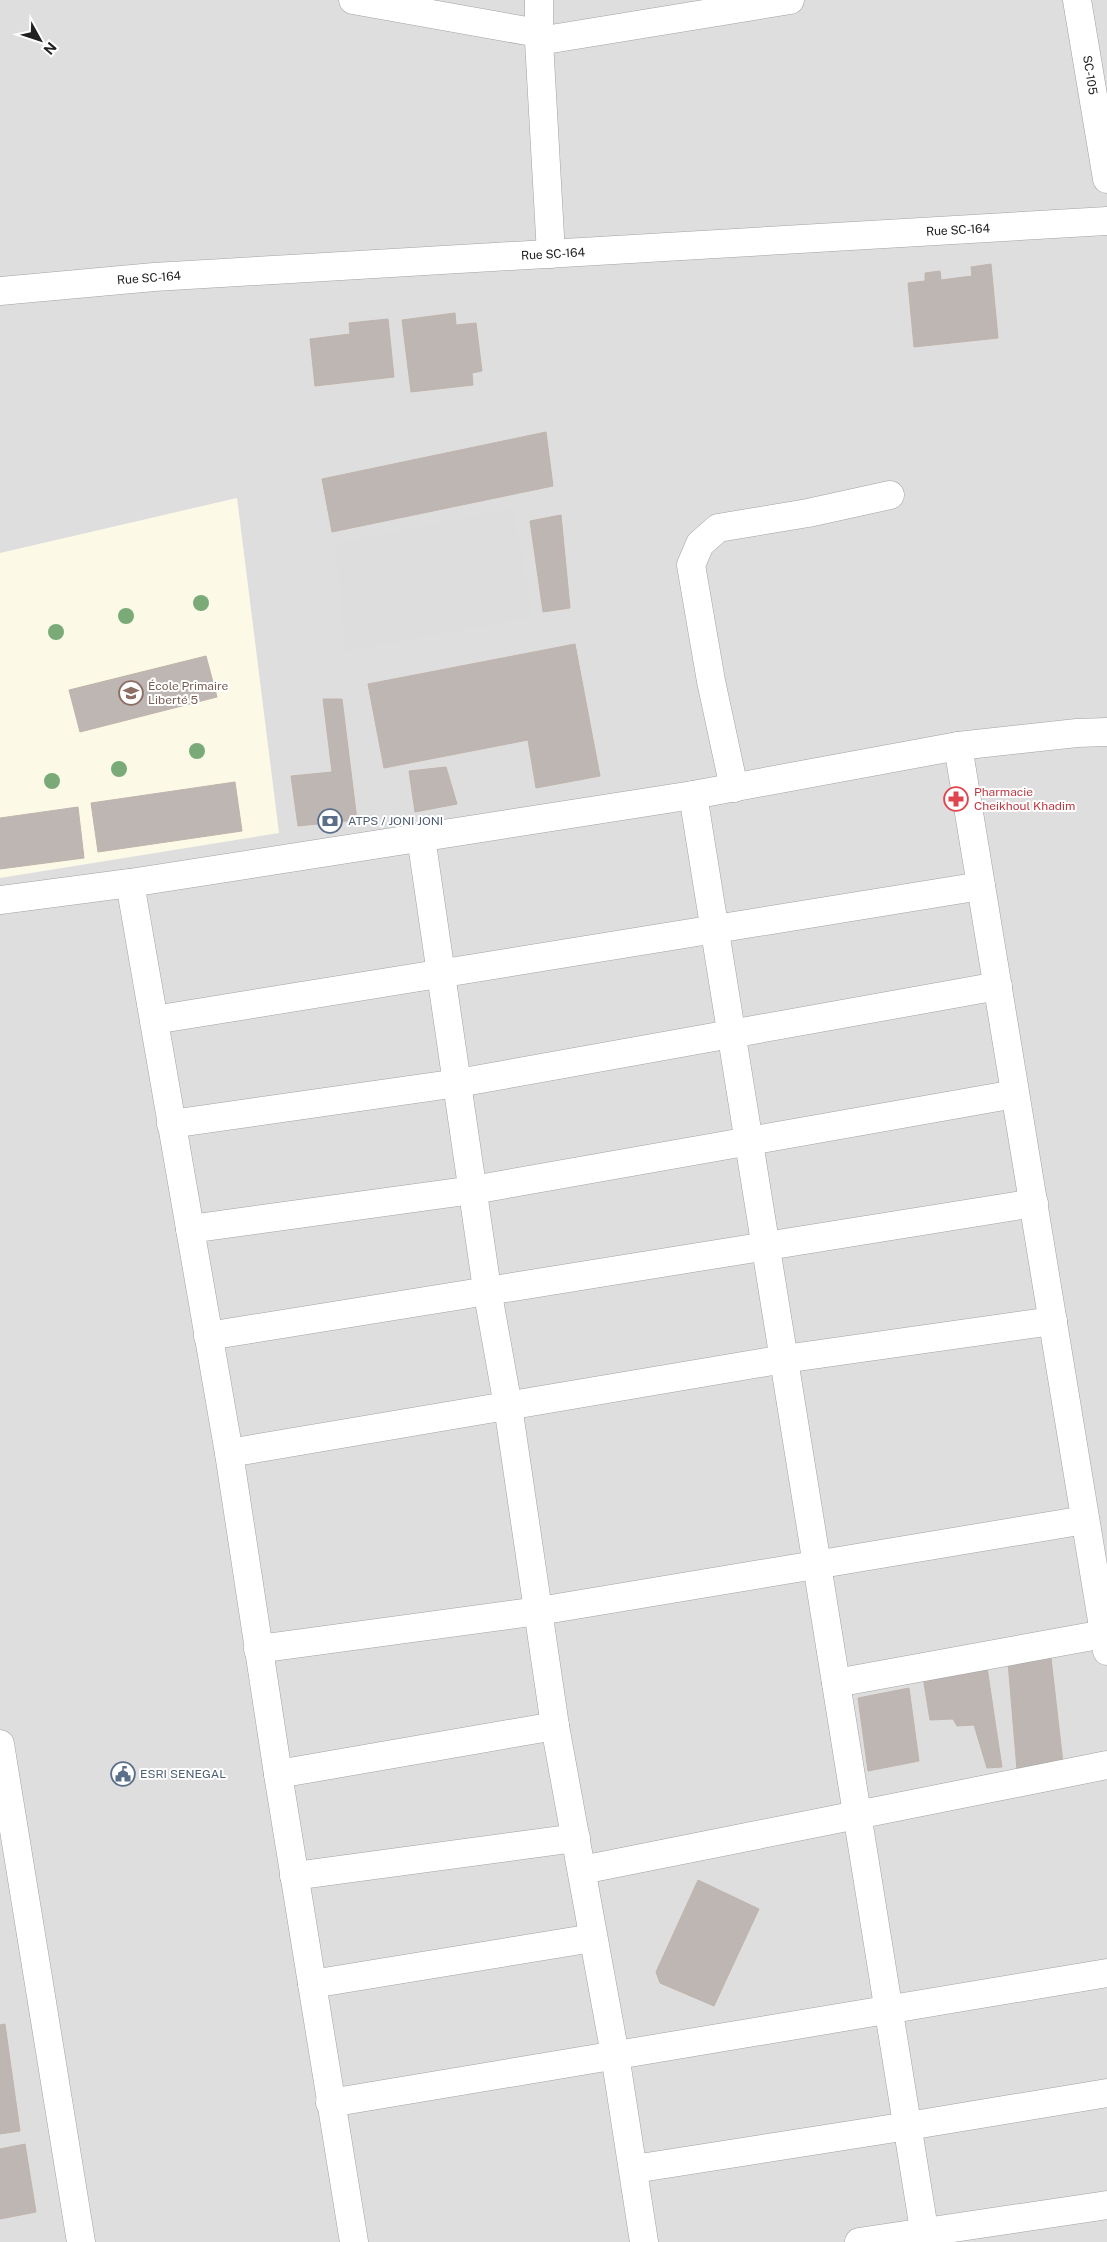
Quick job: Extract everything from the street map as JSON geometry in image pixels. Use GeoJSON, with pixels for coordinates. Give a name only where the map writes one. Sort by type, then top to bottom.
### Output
{"type":"FeatureCollection","features":[{"type":"Feature","properties":{"kind":"street"},"geometry":{"type":"LineString","coordinates":[[353,0],[538,37],[790,0]]}},
{"type":"Feature","properties":{"kind":"street"},"geometry":{"type":"LineString","coordinates":[[539,0],[538,37],[550,254]]}},
{"type":"Feature","properties":{"kind":"street","name":"SC-105"},"geometry":{"type":"LineString","coordinates":[[1077,0],[1107,179]]}},
{"type":"Feature","properties":{"kind":"street","name":"Rue SC-164"},"geometry":{"type":"LineString","coordinates":[[0,291],[154,277],[1107,221]]}},
{"type":"Feature","properties":{"kind":"street"},"geometry":{"type":"LineString","coordinates":[[734,788],[711,681],[691,565],[700,544],[718,528],[808,513],[890,495]]}},
{"type":"Feature","properties":{"kind":"street"},"geometry":{"type":"LineString","coordinates":[[0,900],[130,883],[693,795],[958,746],[1077,732],[1107,732]]}},
{"type":"Feature","properties":{"kind":"street"},"geometry":{"type":"LineString","coordinates":[[836,1683],[1106,1642],[958,746]]}},
{"type":"Feature","properties":{"kind":"street"},"geometry":{"type":"LineString","coordinates":[[693,795],[926,2237]]}},
{"type":"Feature","properties":{"kind":"street"},"geometry":{"type":"LineString","coordinates":[[421,837],[487,1289],[508,1406],[555,1726],[615,2056],[644,2242]]}},
{"type":"Feature","properties":{"kind":"street"},"geometry":{"type":"LineString","coordinates":[[130,883],[229,1453],[258,1650],[354,2242]]}},
{"type":"Feature","properties":{"kind":"street"},"geometry":{"type":"LineString","coordinates":[[154,1020],[981,886]]}},
{"type":"Feature","properties":{"kind":"street"},"geometry":{"type":"LineString","coordinates":[[172,1124],[458,1083],[998,986]]}},
{"type":"Feature","properties":{"kind":"street"},"geometry":{"type":"LineString","coordinates":[[190,1229],[473,1190],[1016,1094]]}},
{"type":"Feature","properties":{"kind":"street"},"geometry":{"type":"LineString","coordinates":[[208,1336],[487,1289],[1034,1203]]}},
{"type":"Feature","properties":{"kind":"street"},"geometry":{"type":"LineString","coordinates":[[229,1453],[784,1359],[1053,1321]]}},
{"type":"Feature","properties":{"kind":"street"},"geometry":{"type":"LineString","coordinates":[[258,1650],[539,1611],[1086,1520]]}},
{"type":"Feature","properties":{"kind":"street"},"geometry":{"type":"LineString","coordinates":[[278,1774],[555,1726]]}},
{"type":"Feature","properties":{"kind":"street"},"geometry":{"type":"LineString","coordinates":[[0,1744],[81,2242]]}},
{"type":"Feature","properties":{"kind":"street"},"geometry":{"type":"LineString","coordinates":[[582,1870],[1107,1765]]}},
{"type":"Feature","properties":{"kind":"street"},"geometry":{"type":"LineString","coordinates":[[294,1876],[576,1838]]}},
{"type":"Feature","properties":{"kind":"street"},"geometry":{"type":"LineString","coordinates":[[312,1984],[594,1938]]}},
{"type":"Feature","properties":{"kind":"street"},"geometry":{"type":"LineString","coordinates":[[330,2103],[1107,1974]]}},
{"type":"Feature","properties":{"kind":"street"},"geometry":{"type":"LineString","coordinates":[[634,2169],[1107,2093]]}},
{"type":"Feature","properties":{"kind":"street"},"geometry":{"type":"LineString","coordinates":[[859,2242],[926,2237],[1107,2205]]}},
{"type":"Feature","properties":{"kind":"shaded area"},"geometry":{"type":"Polygon","coordinates":[[[0,0],[1107,0],[1107,2242],[0,2242],[0,0]]]}},
{"type":"Feature","properties":{"kind":"shaded area","name":"École Primaire Liberté 5"},"geometry":{"type":"Polygon","coordinates":[[[237,498],[279,833],[0,878],[0,553],[237,498]]]}},
{"type":"Feature","properties":{"kind":"shaded area"},"geometry":{"type":"Polygon","coordinates":[[[514,508],[533,617],[345,651],[335,544],[514,508]]]}},
{"type":"Feature","properties":{"kind":"building"},"geometry":{"type":"Polygon","coordinates":[[[991,264],[998,338],[914,347],[908,283],[925,281],[925,273],[940,271],[941,280],[972,276],[971,267],[991,264]]]}},
{"type":"Feature","properties":{"kind":"building"},"geometry":{"type":"Polygon","coordinates":[[[455,313],[456,325],[476,323],[482,371],[472,373],[473,385],[411,392],[402,320],[455,313]]]}},
{"type":"Feature","properties":{"kind":"building"},"geometry":{"type":"Polygon","coordinates":[[[388,319],[394,377],[315,386],[310,339],[350,334],[349,323],[388,319]]]}},
{"type":"Feature","properties":{"kind":"building"},"geometry":{"type":"Polygon","coordinates":[[[546,432],[553,486],[332,532],[322,479],[546,432]]]}},
{"type":"Feature","properties":{"kind":"building"},"geometry":{"type":"Polygon","coordinates":[[[561,515],[570,608],[543,612],[530,521],[561,515]]]}},
{"type":"Feature","properties":{"kind":"building"},"geometry":{"type":"Polygon","coordinates":[[[575,644],[600,776],[536,788],[528,740],[384,768],[368,684],[575,644]]]}},
{"type":"Feature","properties":{"kind":"building"},"geometry":{"type":"Polygon","coordinates":[[[206,656],[217,697],[80,732],[69,690],[206,656]]]}},
{"type":"Feature","properties":{"kind":"building"},"geometry":{"type":"Polygon","coordinates":[[[323,699],[342,699],[357,820],[298,826],[291,776],[332,772],[323,699]]]}},
{"type":"Feature","properties":{"kind":"building"},"geometry":{"type":"Polygon","coordinates":[[[446,767],[457,804],[415,812],[409,771],[446,767]]]}},
{"type":"Feature","properties":{"kind":"building"},"geometry":{"type":"Polygon","coordinates":[[[235,782],[242,831],[98,852],[91,803],[235,782]]]}},
{"type":"Feature","properties":{"kind":"building"},"geometry":{"type":"Polygon","coordinates":[[[78,807],[84,858],[0,869],[0,818],[78,807]]]}},
{"type":"Feature","properties":{"kind":"building"},"geometry":{"type":"Polygon","coordinates":[[[1051,1658],[1063,1763],[1017,1770],[1008,1662],[1051,1658]]]}},
{"type":"Feature","properties":{"kind":"building"},"geometry":{"type":"Polygon","coordinates":[[[987,1667],[1002,1767],[987,1768],[974,1725],[957,1726],[953,1719],[930,1720],[923,1677],[987,1667]]]}},
{"type":"Feature","properties":{"kind":"building"},"geometry":{"type":"Polygon","coordinates":[[[909,1688],[919,1761],[868,1771],[858,1698],[909,1688]]]}},
{"type":"Feature","properties":{"kind":"building"},"geometry":{"type":"Polygon","coordinates":[[[698,1880],[759,1909],[714,2006],[660,1983],[656,1972],[698,1880]]]}},
{"type":"Feature","properties":{"kind":"building"},"geometry":{"type":"Polygon","coordinates":[[[5,2024],[20,2131],[0,2134],[0,2025],[5,2024]]]}},
{"type":"Feature","properties":{"kind":"building"},"geometry":{"type":"Polygon","coordinates":[[[25,2144],[36,2212],[0,2219],[0,2149],[25,2144]]]}},
{"type":"Feature","properties":{"kind":"place","name":"École Primaire Liberté 5"},"geometry":{"type":"Point","coordinates":[131,693]}},
{"type":"Feature","properties":{"kind":"place","name":"Pharmacie Cheikhoul Khadim"},"geometry":{"type":"Point","coordinates":[956,799]}},
{"type":"Feature","properties":{"kind":"place","name":"ATPS / JONI JONI"},"geometry":{"type":"Point","coordinates":[330,821]}},
{"type":"Feature","properties":{"kind":"place","name":"ESRI SENEGAL"},"geometry":{"type":"Point","coordinates":[123,1774]}}]}
